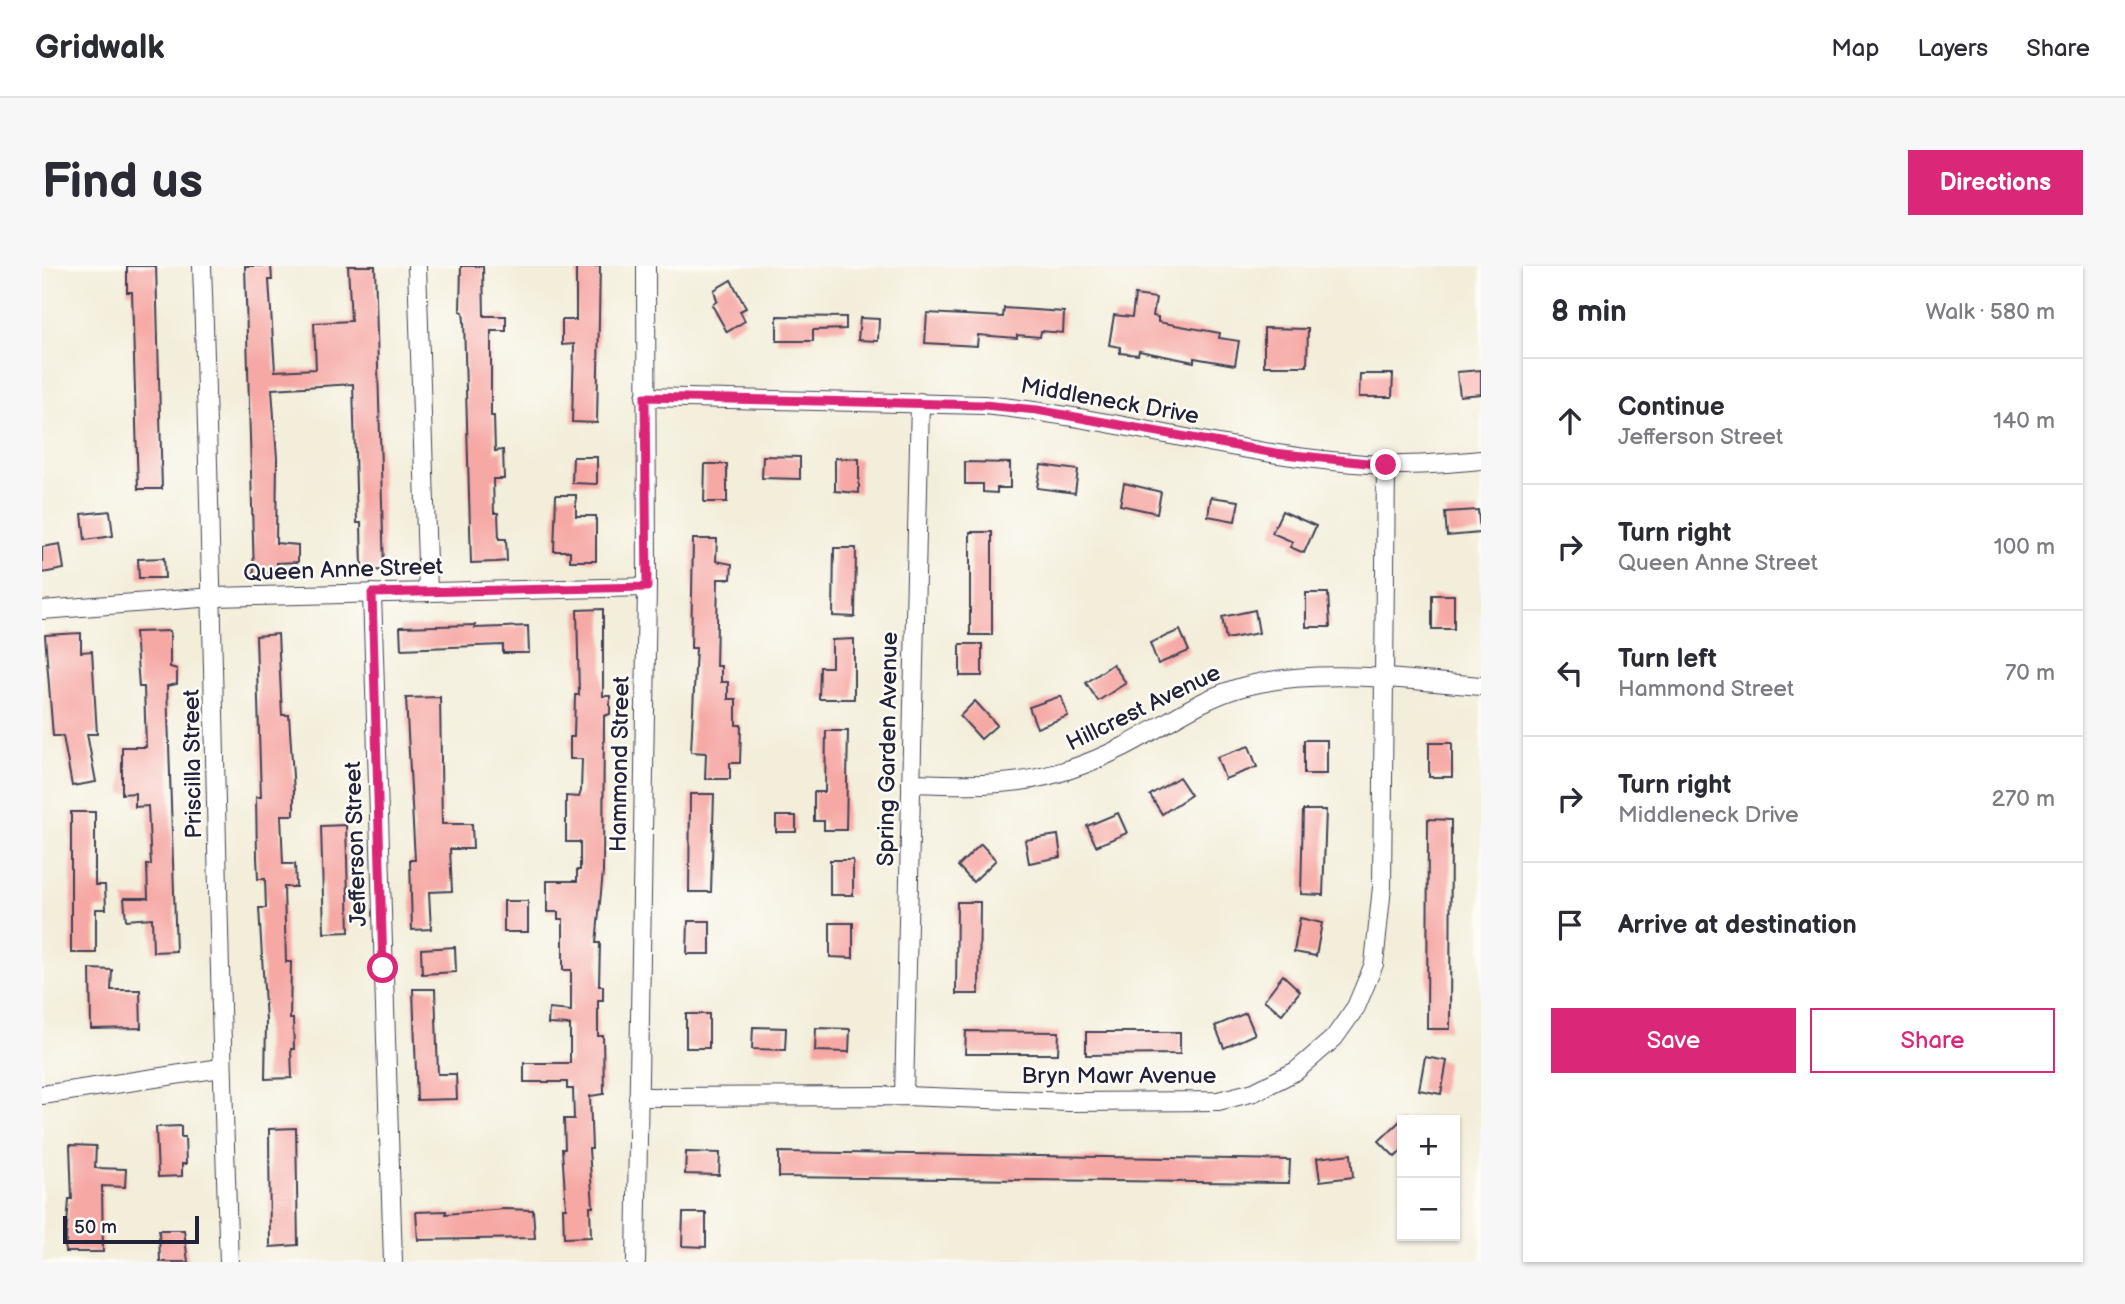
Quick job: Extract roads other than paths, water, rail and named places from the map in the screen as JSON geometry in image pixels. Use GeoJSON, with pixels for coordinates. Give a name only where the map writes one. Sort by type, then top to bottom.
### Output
{"type":"FeatureCollection","features":[{"type":"Feature","properties":{"kind":"street","name":"Priscilla Street"},"geometry":{"type":"LineString","coordinates":[[202,266],[214,597],[221,1068],[229,1262]]}},
{"type":"Feature","properties":{"kind":"street"},"geometry":{"type":"LineString","coordinates":[[417,266],[428,592]]}},
{"type":"Feature","properties":{"kind":"street","name":"Hammond Street"},"geometry":{"type":"LineString","coordinates":[[636,1262],[647,587],[646,266]]}},
{"type":"Feature","properties":{"kind":"street","name":"Middleneck Drive"},"geometry":{"type":"LineString","coordinates":[[645,397],[920,402],[1037,410],[1275,453],[1386,465],[1481,460]]}},
{"type":"Feature","properties":{"kind":"street","name":"Spring Garden Avenue"},"geometry":{"type":"LineString","coordinates":[[904,1096],[920,402]]}},
{"type":"Feature","properties":{"kind":"street","name":"Bryn Mawr Avenue"},"geometry":{"type":"LineString","coordinates":[[638,1097],[904,1096],[1070,1102],[1218,1101],[1254,1092],[1306,1063],[1334,1038],[1356,1007],[1374,964],[1382,887],[1386,465]]}},
{"type":"Feature","properties":{"kind":"street","name":"Queen Anne Street"},"geometry":{"type":"LineString","coordinates":[[42,610],[214,597],[647,587]]}},
{"type":"Feature","properties":{"kind":"street","name":"Jefferson Street"},"geometry":{"type":"LineString","coordinates":[[372,593],[393,1262]]}},
{"type":"Feature","properties":{"kind":"street","name":"Hillcrest Avenue"},"geometry":{"type":"LineString","coordinates":[[911,783],[992,786],[1051,777],[1125,746],[1166,720],[1221,693],[1277,679],[1384,678],[1481,686]]}},
{"type":"Feature","properties":{"kind":"street"},"geometry":{"type":"LineString","coordinates":[[42,1095],[221,1068]]}}]}
